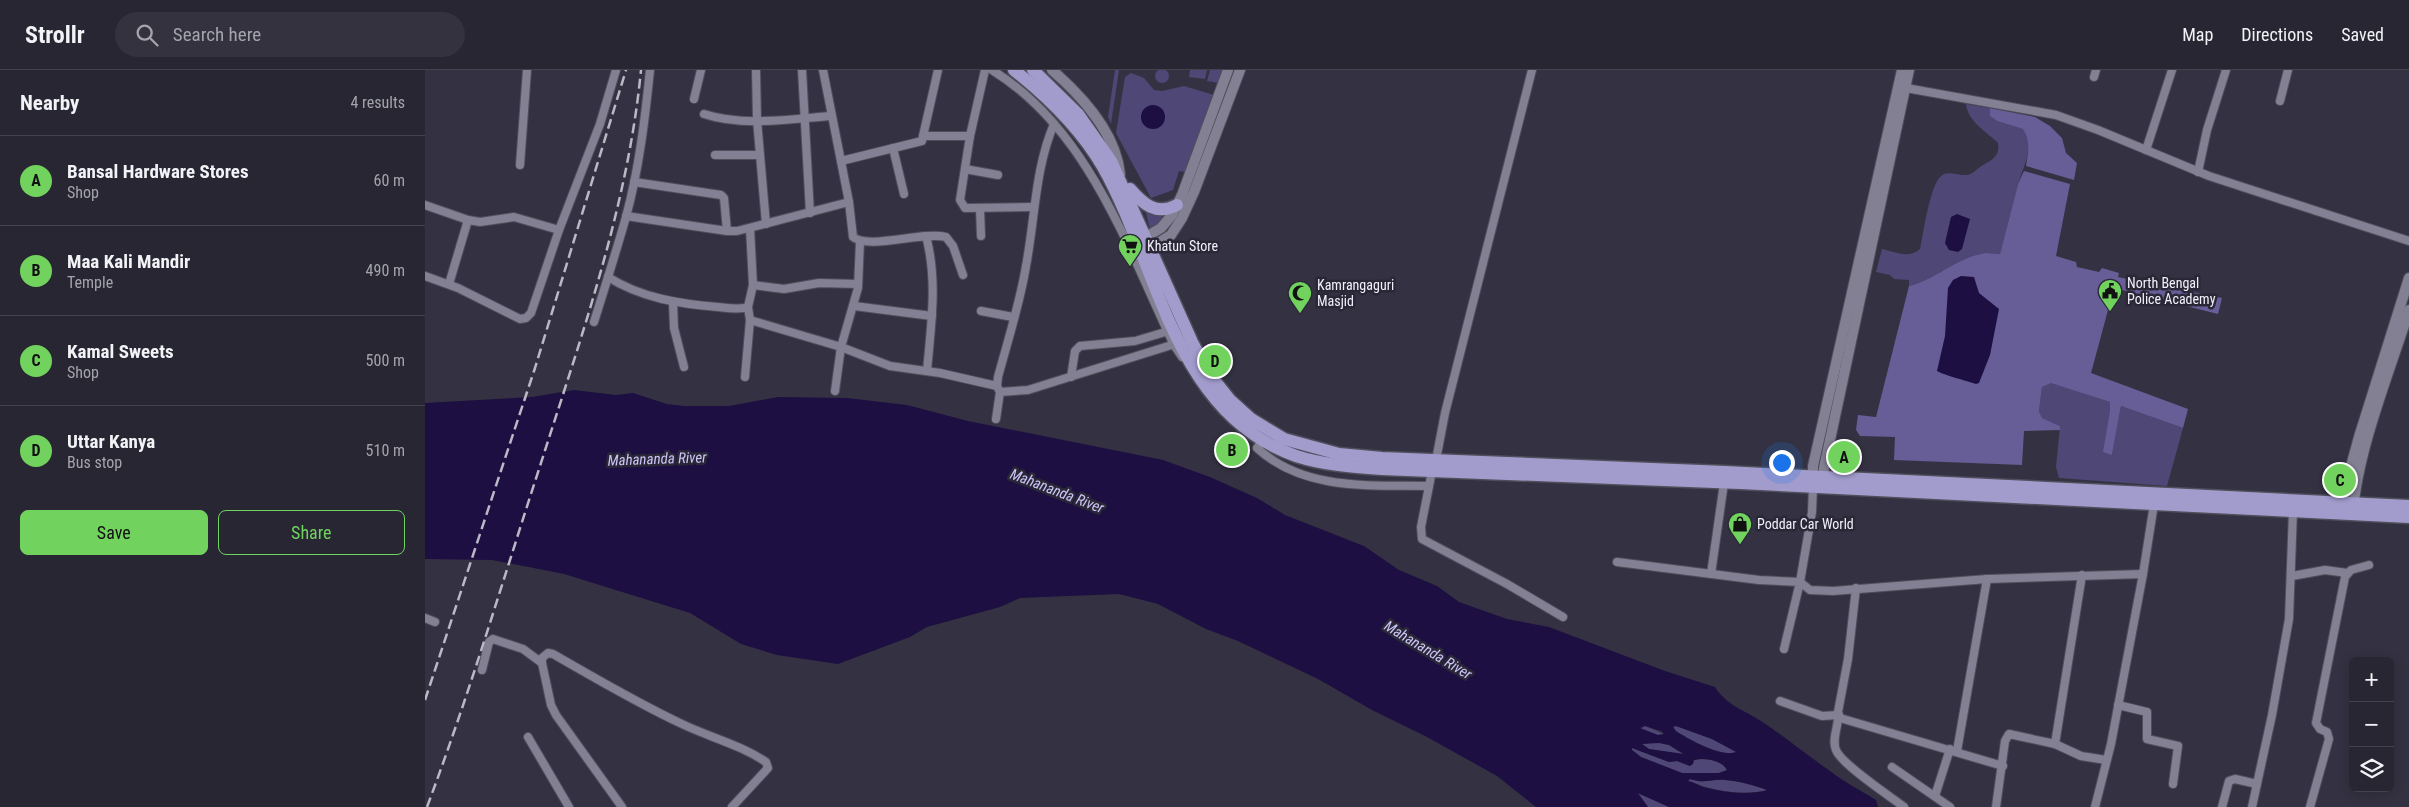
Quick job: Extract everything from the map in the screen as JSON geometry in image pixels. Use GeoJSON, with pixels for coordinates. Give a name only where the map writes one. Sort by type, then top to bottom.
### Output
{"type":"FeatureCollection","features":[{"type":"Feature","properties":{"kind":"main road"},"geometry":{"type":"LineString","coordinates":[[1014,70],[1052,103],[1087,143],[1109,179],[1142,247],[1176,307],[1192,326],[1211,361],[1264,434],[1339,454],[1434,465],[1724,483],[1818,482],[2293,511],[2409,506]]}},
{"type":"Feature","properties":{"kind":"main road"},"geometry":{"type":"LineString","coordinates":[[1033,70],[1078,114],[1098,141],[1120,178],[1141,202],[1149,207],[1163,210],[1177,205]]}},
{"type":"Feature","properties":{"kind":"main road"},"geometry":{"type":"LineString","coordinates":[[1120,178],[1171,330],[1177,344],[1203,384],[1229,414],[1264,434],[1300,462],[1310,466],[1348,474],[1405,475],[1434,465],[1818,482],[2348,509],[2409,517]]}},
{"type":"Feature","properties":{"kind":"street"},"geometry":{"type":"LineString","coordinates":[[520,164],[527,70]]}},
{"type":"Feature","properties":{"kind":"street"},"geometry":{"type":"LineString","coordinates":[[425,276],[449,284],[520,319],[526,318],[531,314],[559,230],[600,124],[616,70]]}},
{"type":"Feature","properties":{"kind":"street"},"geometry":{"type":"LineString","coordinates":[[594,322],[626,216],[634,182],[646,109],[650,70]]}},
{"type":"Feature","properties":{"kind":"street"},"geometry":{"type":"LineString","coordinates":[[694,99],[701,70]]}},
{"type":"Feature","properties":{"kind":"street"},"geometry":{"type":"LineString","coordinates":[[756,70],[757,120],[766,224]]}},
{"type":"Feature","properties":{"kind":"street"},"geometry":{"type":"LineString","coordinates":[[802,70],[811,213]]}},
{"type":"Feature","properties":{"kind":"street"},"geometry":{"type":"LineString","coordinates":[[823,70],[849,202],[853,237],[860,241],[939,236],[950,241],[963,275]]}},
{"type":"Feature","properties":{"kind":"street"},"geometry":{"type":"LineString","coordinates":[[841,161],[922,141],[938,70]]}},
{"type":"Feature","properties":{"kind":"street"},"geometry":{"type":"LineString","coordinates":[[985,70],[970,136],[960,200],[965,208],[1033,207]]}},
{"type":"Feature","properties":{"kind":"street"},"geometry":{"type":"LineString","coordinates":[[992,70],[1014,85],[1054,124],[1142,247]]}},
{"type":"Feature","properties":{"kind":"street"},"geometry":{"type":"LineString","coordinates":[[1052,70],[1093,114],[1109,139],[1118,160],[1120,178]]}},
{"type":"Feature","properties":{"kind":"street"},"geometry":{"type":"LineString","coordinates":[[1226,94],[1228,70]]}},
{"type":"Feature","properties":{"kind":"street"},"geometry":{"type":"LineString","coordinates":[[1142,247],[1171,236],[1226,94],[1240,70]]}},
{"type":"Feature","properties":{"kind":"street"},"geometry":{"type":"LineString","coordinates":[[1533,70],[1445,413],[1421,527],[1422,539],[1527,594],[1563,616]]}},
{"type":"Feature","properties":{"kind":"street"},"geometry":{"type":"LineString","coordinates":[[1818,482],[1817,447],[1902,70]]}},
{"type":"Feature","properties":{"kind":"street"},"geometry":{"type":"LineString","coordinates":[[1783,649],[1800,582],[1818,482],[1909,70]]}},
{"type":"Feature","properties":{"kind":"street"},"geometry":{"type":"LineString","coordinates":[[2146,150],[2172,70]]}},
{"type":"Feature","properties":{"kind":"street"},"geometry":{"type":"LineString","coordinates":[[2199,172],[2207,130],[2226,70]]}},
{"type":"Feature","properties":{"kind":"street"},"geometry":{"type":"LineString","coordinates":[[2280,101],[2288,70]]}},
{"type":"Feature","properties":{"kind":"street"},"geometry":{"type":"LineString","coordinates":[[1905,88],[2056,115],[2199,172],[2409,241]]}},
{"type":"Feature","properties":{"kind":"street"},"geometry":{"type":"LineString","coordinates":[[704,114],[723,119],[757,120],[831,116]]}},
{"type":"Feature","properties":{"kind":"street"},"geometry":{"type":"LineString","coordinates":[[996,418],[999,389],[1013,317],[1027,264],[1033,207],[1048,138],[1054,124]]}},
{"type":"Feature","properties":{"kind":"street"},"geometry":{"type":"LineString","coordinates":[[923,136],[970,136]]}},
{"type":"Feature","properties":{"kind":"street"},"geometry":{"type":"LineString","coordinates":[[893,148],[904,194]]}},
{"type":"Feature","properties":{"kind":"street"},"geometry":{"type":"LineString","coordinates":[[715,155],[760,155]]}},
{"type":"Feature","properties":{"kind":"street"},"geometry":{"type":"LineString","coordinates":[[965,169],[998,175]]}},
{"type":"Feature","properties":{"kind":"street"},"geometry":{"type":"LineString","coordinates":[[634,182],[721,195],[725,198],[727,231]]}},
{"type":"Feature","properties":{"kind":"street"},"geometry":{"type":"LineString","coordinates":[[1142,247],[1167,223],[1177,205],[1189,190]]}},
{"type":"Feature","properties":{"kind":"street"},"geometry":{"type":"LineString","coordinates":[[626,216],[727,231],[750,228],[849,202]]}},
{"type":"Feature","properties":{"kind":"street"},"geometry":{"type":"LineString","coordinates":[[425,205],[468,220],[480,222],[514,216],[559,230]]}},
{"type":"Feature","properties":{"kind":"street"},"geometry":{"type":"LineString","coordinates":[[980,209],[981,236]]}},
{"type":"Feature","properties":{"kind":"street"},"geometry":{"type":"LineString","coordinates":[[449,284],[468,220]]}},
{"type":"Feature","properties":{"kind":"street"},"geometry":{"type":"LineString","coordinates":[[745,378],[750,320],[748,307],[753,285],[750,228]]}},
{"type":"Feature","properties":{"kind":"street"},"geometry":{"type":"LineString","coordinates":[[927,236],[932,261],[934,290],[927,371]]}},
{"type":"Feature","properties":{"kind":"street"},"geometry":{"type":"LineString","coordinates":[[835,391],[841,347],[854,306],[858,284],[860,241]]}},
{"type":"Feature","properties":{"kind":"street"},"geometry":{"type":"LineString","coordinates":[[608,277],[620,285],[673,303],[736,308],[748,307]]}},
{"type":"Feature","properties":{"kind":"street"},"geometry":{"type":"LineString","coordinates":[[2348,509],[2347,480],[2381,383],[2409,278]]}},
{"type":"Feature","properties":{"kind":"street"},"geometry":{"type":"LineString","coordinates":[[753,285],[784,289],[819,283],[858,284]]}},
{"type":"Feature","properties":{"kind":"street"},"geometry":{"type":"LineString","coordinates":[[673,303],[673,328],[684,366]]}},
{"type":"Feature","properties":{"kind":"street"},"geometry":{"type":"LineString","coordinates":[[854,306],[932,316]]}},
{"type":"Feature","properties":{"kind":"street"},"geometry":{"type":"LineString","coordinates":[[2381,383],[2406,330],[2409,310]]}},
{"type":"Feature","properties":{"kind":"street"},"geometry":{"type":"LineString","coordinates":[[981,311],[1013,317]]}},
{"type":"Feature","properties":{"kind":"street"},"geometry":{"type":"LineString","coordinates":[[750,320],[841,347],[890,366],[927,371],[999,389],[1028,390],[1177,344]]}},
{"type":"Feature","properties":{"kind":"street"},"geometry":{"type":"LineString","coordinates":[[1071,377],[1075,351],[1080,346],[1135,341],[1171,330]]}},
{"type":"Feature","properties":{"kind":"street"},"geometry":{"type":"LineString","coordinates":[[1264,434],[1257,448],[1286,468],[1316,479],[1350,484],[1429,486]]}},
{"type":"Feature","properties":{"kind":"street"},"geometry":{"type":"LineString","coordinates":[[1711,574],[1724,483]]}},
{"type":"Feature","properties":{"kind":"street"},"geometry":{"type":"LineString","coordinates":[[2095,807],[2118,706],[2154,504]]}},
{"type":"Feature","properties":{"kind":"street"},"geometry":{"type":"LineString","coordinates":[[2252,807],[2283,658],[2292,576],[2293,511]]}},
{"type":"Feature","properties":{"kind":"street"},"geometry":{"type":"LineString","coordinates":[[1617,562],[1759,580],[1800,582],[1810,590],[1987,579],[2143,574]]}},
{"type":"Feature","properties":{"kind":"street"},"geometry":{"type":"LineString","coordinates":[[2292,576],[2325,570],[2347,573],[2369,564]]}},
{"type":"Feature","properties":{"kind":"street"},"geometry":{"type":"LineString","coordinates":[[2310,807],[2329,739],[2327,732],[2319,729],[2316,723],[2347,573]]}},
{"type":"Feature","properties":{"kind":"street"},"geometry":{"type":"LineString","coordinates":[[2055,744],[2082,575]]}},
{"type":"Feature","properties":{"kind":"street"},"geometry":{"type":"LineString","coordinates":[[1935,796],[1953,750],[1987,579]]}},
{"type":"Feature","properties":{"kind":"street"},"geometry":{"type":"LineString","coordinates":[[1857,588],[1849,659],[1835,744],[1836,750],[1856,770],[1903,807]]}},
{"type":"Feature","properties":{"kind":"street"},"geometry":{"type":"LineString","coordinates":[[425,618],[435,622]]}},
{"type":"Feature","properties":{"kind":"street"},"geometry":{"type":"LineString","coordinates":[[482,670],[489,642],[493,639],[523,648],[542,663]]}},
{"type":"Feature","properties":{"kind":"street"},"geometry":{"type":"LineString","coordinates":[[622,807],[556,715],[551,705],[542,663],[544,655],[553,654],[619,692],[682,724],[750,753],[766,762],[768,768],[732,807]]}},
{"type":"Feature","properties":{"kind":"street"},"geometry":{"type":"LineString","coordinates":[[1779,701],[1822,716],[1839,716],[2003,766]]}},
{"type":"Feature","properties":{"kind":"street"},"geometry":{"type":"LineString","coordinates":[[2118,706],[2147,712],[2147,739],[2178,746],[2173,784]]}},
{"type":"Feature","properties":{"kind":"street"},"geometry":{"type":"LineString","coordinates":[[1996,807],[2005,741],[2009,734],[2055,744],[2081,756],[2106,760]]}},
{"type":"Feature","properties":{"kind":"street"},"geometry":{"type":"LineString","coordinates":[[528,737],[569,807]]}},
{"type":"Feature","properties":{"kind":"street"},"geometry":{"type":"LineString","coordinates":[[1892,767],[1950,807]]}},
{"type":"Feature","properties":{"kind":"street"},"geometry":{"type":"LineString","coordinates":[[2222,807],[2229,781],[2235,779],[2257,784]]}},
{"type":"Feature","properties":{"kind":"shaded area"},"geometry":{"type":"Polygon","coordinates":[[[1162,69],[1167,71],[1169,76],[1167,81],[1162,83],[1157,81],[1155,76],[1157,71],[1162,69]]]}},
{"type":"Feature","properties":{"kind":"shaded area"},"geometry":{"type":"Polygon","coordinates":[[[1115,70],[1119,70],[1111,124],[1108,117],[1115,70]]]}},
{"type":"Feature","properties":{"kind":"shaded area"},"geometry":{"type":"Polygon","coordinates":[[[1190,70],[1207,70],[1205,79],[1189,77],[1190,70]]]}},
{"type":"Feature","properties":{"kind":"shaded area"},"geometry":{"type":"Polygon","coordinates":[[[1210,70],[1223,70],[1219,83],[1207,81],[1210,70]]]}},
{"type":"Feature","properties":{"kind":"shaded area"},"geometry":{"type":"Polygon","coordinates":[[[1131,73],[1144,78],[1154,90],[1162,91],[1184,86],[1214,95],[1185,172],[1179,171],[1173,190],[1151,198],[1116,133],[1125,77],[1131,73]]]}},
{"type":"Feature","properties":{"kind":"shaded area"},"geometry":{"type":"Polygon","coordinates":[[[1966,104],[1990,108],[1990,116],[1997,121],[2024,129],[2029,143],[2027,158],[2018,184],[2000,254],[1985,253],[1971,257],[1909,286],[1909,280],[1894,279],[1890,275],[1876,272],[1882,249],[1911,254],[1920,249],[1930,199],[1937,181],[1947,173],[1964,175],[1974,172],[1993,159],[1998,151],[1998,143],[1978,126],[1970,116],[1966,104]]]}},
{"type":"Feature","properties":{"kind":"shaded area"},"geometry":{"type":"Polygon","coordinates":[[[1990,108],[2035,117],[2050,126],[2062,138],[2066,153],[2077,163],[2074,180],[2026,166],[2028,143],[2023,129],[1997,121],[1990,116],[1990,108]]]}},
{"type":"Feature","properties":{"kind":"shaded area"},"geometry":{"type":"Polygon","coordinates":[[[2024,171],[2070,184],[2056,256],[2076,262],[2077,267],[2099,272],[2102,268],[2119,273],[2118,277],[2222,298],[2218,314],[2114,288],[2091,373],[2188,409],[2183,428],[2121,406],[2112,455],[2103,452],[2110,402],[2051,383],[2042,387],[2039,411],[2042,418],[2060,426],[2060,430],[2024,431],[2022,465],[1894,460],[1895,437],[1860,436],[1856,430],[1858,415],[1876,417],[1909,286],[1971,257],[1985,253],[2000,254],[2018,184],[2024,171]]]}},
{"type":"Feature","properties":{"kind":"shaded area"},"geometry":{"type":"Polygon","coordinates":[[[1146,213],[1161,216],[1163,220],[1150,229],[1146,213]]]}},
{"type":"Feature","properties":{"kind":"shaded area"},"geometry":{"type":"Polygon","coordinates":[[[2051,382],[2110,402],[2112,455],[2121,406],[2183,428],[2167,486],[2059,478],[2056,467],[2060,426],[2042,418],[2039,411],[2042,387],[2051,382]]]}},
{"type":"Feature","properties":{"kind":"shaded area"},"geometry":{"type":"Polygon","coordinates":[[[1645,726],[1664,734],[1658,735],[1640,729],[1645,726]]]}},
{"type":"Feature","properties":{"kind":"shaded area"},"geometry":{"type":"Polygon","coordinates":[[[1676,726],[1712,739],[1737,752],[1723,752],[1706,747],[1675,731],[1673,727],[1676,726]]]}},
{"type":"Feature","properties":{"kind":"shaded area"},"geometry":{"type":"Polygon","coordinates":[[[1656,742],[1669,745],[1684,755],[1649,749],[1642,744],[1656,742]]]}},
{"type":"Feature","properties":{"kind":"shaded area"},"geometry":{"type":"Polygon","coordinates":[[[1632,748],[1669,762],[1677,761],[1690,766],[1693,760],[1712,760],[1721,764],[1727,770],[1719,773],[1682,773],[1641,757],[1632,748]]]}},
{"type":"Feature","properties":{"kind":"shaded area"},"geometry":{"type":"Polygon","coordinates":[[[1689,779],[1731,781],[1768,790],[1748,793],[1717,790],[1698,785],[1688,781],[1689,779]]]}},
{"type":"Feature","properties":{"kind":"shaded area"},"geometry":{"type":"Polygon","coordinates":[[[1637,793],[1669,807],[1648,807],[1637,793]]]}},
{"type":"Feature","properties":{"kind":"water"},"geometry":{"type":"Polygon","coordinates":[[[1153,105],[1158,106],[1164,112],[1164,122],[1158,128],[1153,129],[1148,128],[1142,122],[1141,117],[1142,112],[1148,106],[1153,105]]]}},
{"type":"Feature","properties":{"kind":"water"},"geometry":{"type":"Polygon","coordinates":[[[1957,214],[1970,219],[1962,249],[1958,252],[1949,250],[1945,243],[1951,217],[1957,214]]]}},
{"type":"Feature","properties":{"kind":"water"},"geometry":{"type":"Polygon","coordinates":[[[1961,276],[1974,277],[1979,293],[1999,309],[1990,355],[1979,383],[1976,384],[1937,371],[1945,336],[1948,288],[1953,280],[1961,276]]]}},
{"type":"Feature","properties":{"kind":"water","name":"Mahananda River"},"geometry":{"type":"Polygon","coordinates":[[[574,390],[616,395],[633,393],[667,404],[684,406],[729,406],[778,397],[847,398],[907,405],[968,421],[1163,460],[1210,477],[1257,498],[1285,515],[1364,546],[1399,570],[1437,586],[1459,602],[1507,619],[1549,627],[1665,671],[1715,687],[1730,703],[1761,721],[1835,775],[1876,800],[1878,807],[1669,807],[1638,793],[1648,807],[1536,807],[1497,776],[1427,737],[1372,710],[1318,679],[1238,641],[1206,629],[1158,604],[1119,594],[1020,598],[1000,607],[927,627],[910,637],[838,664],[777,655],[741,644],[690,613],[564,574],[492,560],[425,559],[425,403],[532,397],[574,390]],[[1645,726],[1640,728],[1658,735],[1664,734],[1661,731],[1645,726]],[[1676,726],[1673,727],[1676,731],[1705,747],[1722,752],[1736,752],[1712,739],[1676,726]],[[1659,743],[1642,744],[1649,749],[1684,754],[1669,745],[1659,743]],[[1632,748],[1641,757],[1682,773],[1719,773],[1727,770],[1721,764],[1712,760],[1694,760],[1690,766],[1677,761],[1669,762],[1632,748]],[[1690,779],[1688,781],[1703,787],[1735,793],[1767,790],[1741,782],[1690,779]]]}},
{"type":"Feature","properties":{"kind":"railway"},"geometry":{"type":"LineString","coordinates":[[425,700],[535,368],[626,70]]}},
{"type":"Feature","properties":{"kind":"railway"},"geometry":{"type":"LineString","coordinates":[[427,807],[485,637],[587,320],[614,221],[625,171],[635,121],[641,70]]}},
{"type":"Feature","properties":{"kind":"place","name":"Khatun Store"},"geometry":{"type":"Point","coordinates":[1130,267]}},
{"type":"Feature","properties":{"kind":"place","name":"North Bengal Police Academy"},"geometry":{"type":"Point","coordinates":[2110,312]}},
{"type":"Feature","properties":{"kind":"place","name":"Kamrangaguri Masjid"},"geometry":{"type":"Point","coordinates":[1300,314]}},
{"type":"Feature","properties":{"kind":"place","name":"Uttar Kanya"},"geometry":{"type":"Point","coordinates":[1215,361]}},
{"type":"Feature","properties":{"kind":"place","name":"Maa Kali Mandir"},"geometry":{"type":"Point","coordinates":[1232,450]}},
{"type":"Feature","properties":{"kind":"place","name":"Bansal Hardware Stores"},"geometry":{"type":"Point","coordinates":[1844,457]}},
{"type":"Feature","properties":{"kind":"place","name":"Kamal Sweets"},"geometry":{"type":"Point","coordinates":[2340,480]}},
{"type":"Feature","properties":{"kind":"place","name":"Poddar Car World"},"geometry":{"type":"Point","coordinates":[1740,545]}}]}
